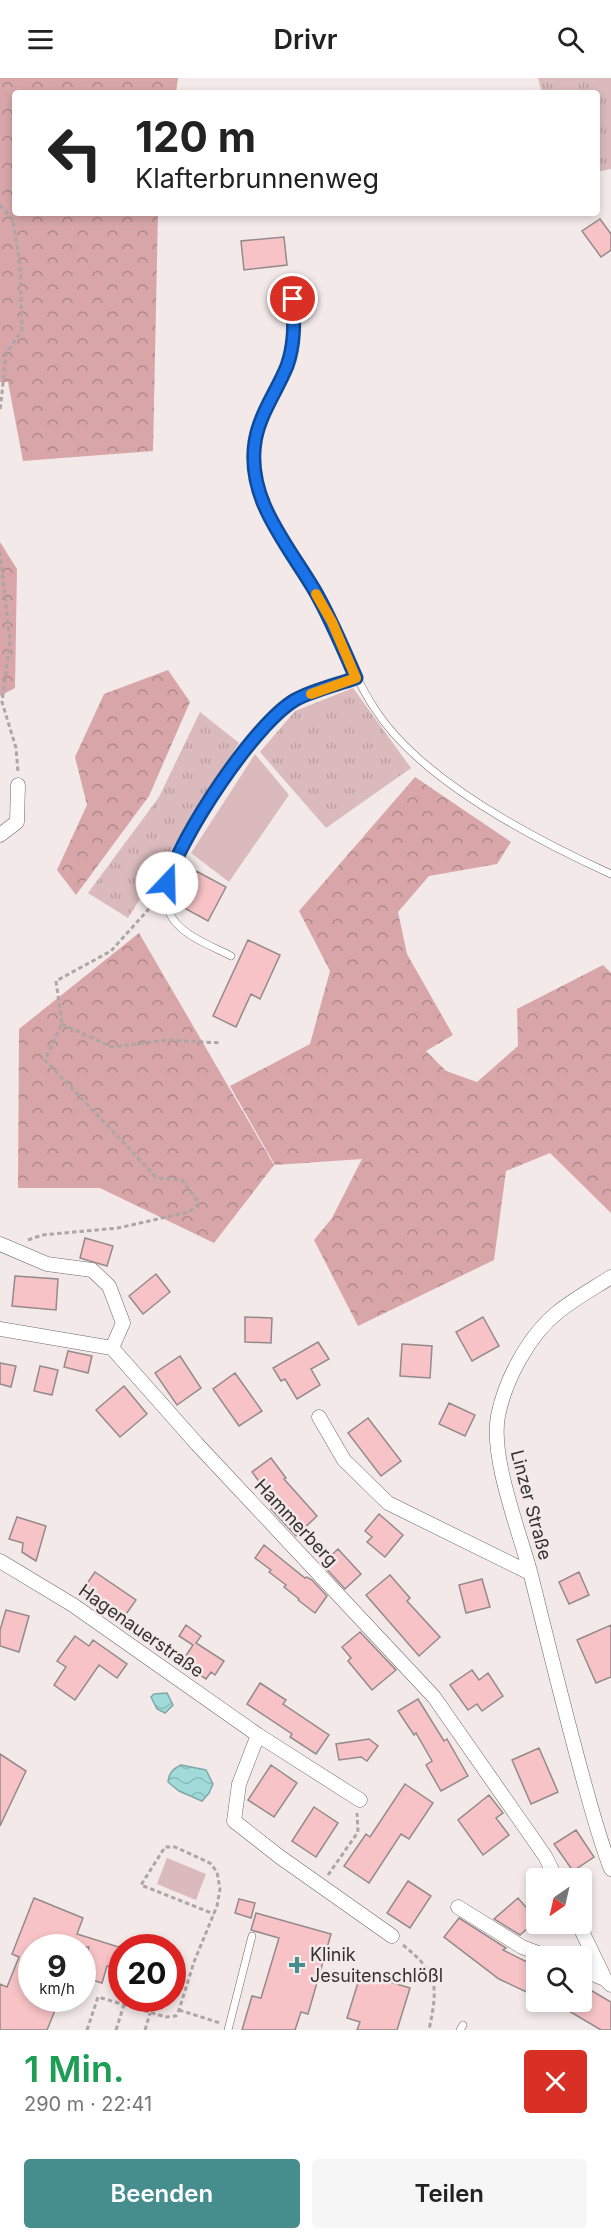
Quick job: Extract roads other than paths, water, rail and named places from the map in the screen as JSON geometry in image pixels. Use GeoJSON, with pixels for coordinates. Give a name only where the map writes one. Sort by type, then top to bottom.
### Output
{"type":"FeatureCollection","features":[{"type":"Feature","properties":{"kind":"street"},"geometry":{"type":"LineString","coordinates":[[0,835],[17,822],[18,785]]}},
{"type":"Feature","properties":{"kind":"street"},"geometry":{"type":"LineString","coordinates":[[0,1329],[112,1348],[123,1323],[109,1286],[92,1270],[47,1264],[4,1245]]}},
{"type":"Feature","properties":{"kind":"street","name":"Linzer Straße"},"geometry":{"type":"LineString","coordinates":[[611,1277],[558,1312],[539,1330],[522,1354],[497,1417],[497,1443],[505,1484],[530,1573],[562,1706],[611,1869]]}},
{"type":"Feature","properties":{"kind":"street","name":"Hammerberg"},"geometry":{"type":"LineString","coordinates":[[112,1348],[205,1452],[434,1697],[545,1856],[551,1868]]}},
{"type":"Feature","properties":{"kind":"street","name":"Linzer Straße"},"geometry":{"type":"LineString","coordinates":[[318,1417],[344,1460],[388,1503],[530,1573]]}},
{"type":"Feature","properties":{"kind":"street","name":"Hagenauerstraße"},"geometry":{"type":"LineString","coordinates":[[0,1561],[73,1605],[258,1735],[358,1798]]}},
{"type":"Feature","properties":{"kind":"street"},"geometry":{"type":"LineString","coordinates":[[258,1735],[239,1784],[234,1821],[392,1936]]}},
{"type":"Feature","properties":{"kind":"street"},"geometry":{"type":"LineString","coordinates":[[458,1907],[526,1948]]}},
{"type":"Feature","properties":{"kind":"street"},"geometry":{"type":"LineString","coordinates":[[584,1934],[608,1982]]}},
{"type":"Feature","properties":{"kind":"street"},"geometry":{"type":"LineString","coordinates":[[592,1975],[608,1982]]}},
{"type":"Feature","properties":{"kind":"lane"},"geometry":{"type":"LineString","coordinates":[[292,280],[295,336],[287,364],[262,419],[255,442],[255,463],[259,488],[269,517],[332,622],[356,678],[374,709],[397,738],[421,761],[469,796],[569,855],[611,874]]}},
{"type":"Feature","properties":{"kind":"lane"},"geometry":{"type":"LineString","coordinates":[[231,956],[191,935],[176,923],[169,912],[165,898],[172,866],[196,822],[256,735],[276,714],[296,700],[356,678]]}},
{"type":"Feature","properties":{"kind":"lane"},"geometry":{"type":"LineString","coordinates":[[228,2028],[252,1936]]}},
{"type":"Feature","properties":{"kind":"water"},"geometry":{"type":"Polygon","coordinates":[[[167,1693],[173,1705],[165,1713],[157,1709],[151,1697],[154,1694],[167,1693]]]}},
{"type":"Feature","properties":{"kind":"water"},"geometry":{"type":"Polygon","coordinates":[[[181,1765],[206,1770],[213,1784],[202,1801],[179,1791],[168,1782],[172,1771],[181,1765]]]}},
{"type":"Feature","properties":{"kind":"place","name":"Klinik Jesuitenschlößl"},"geometry":{"type":"Point","coordinates":[297,1965]}}]}
